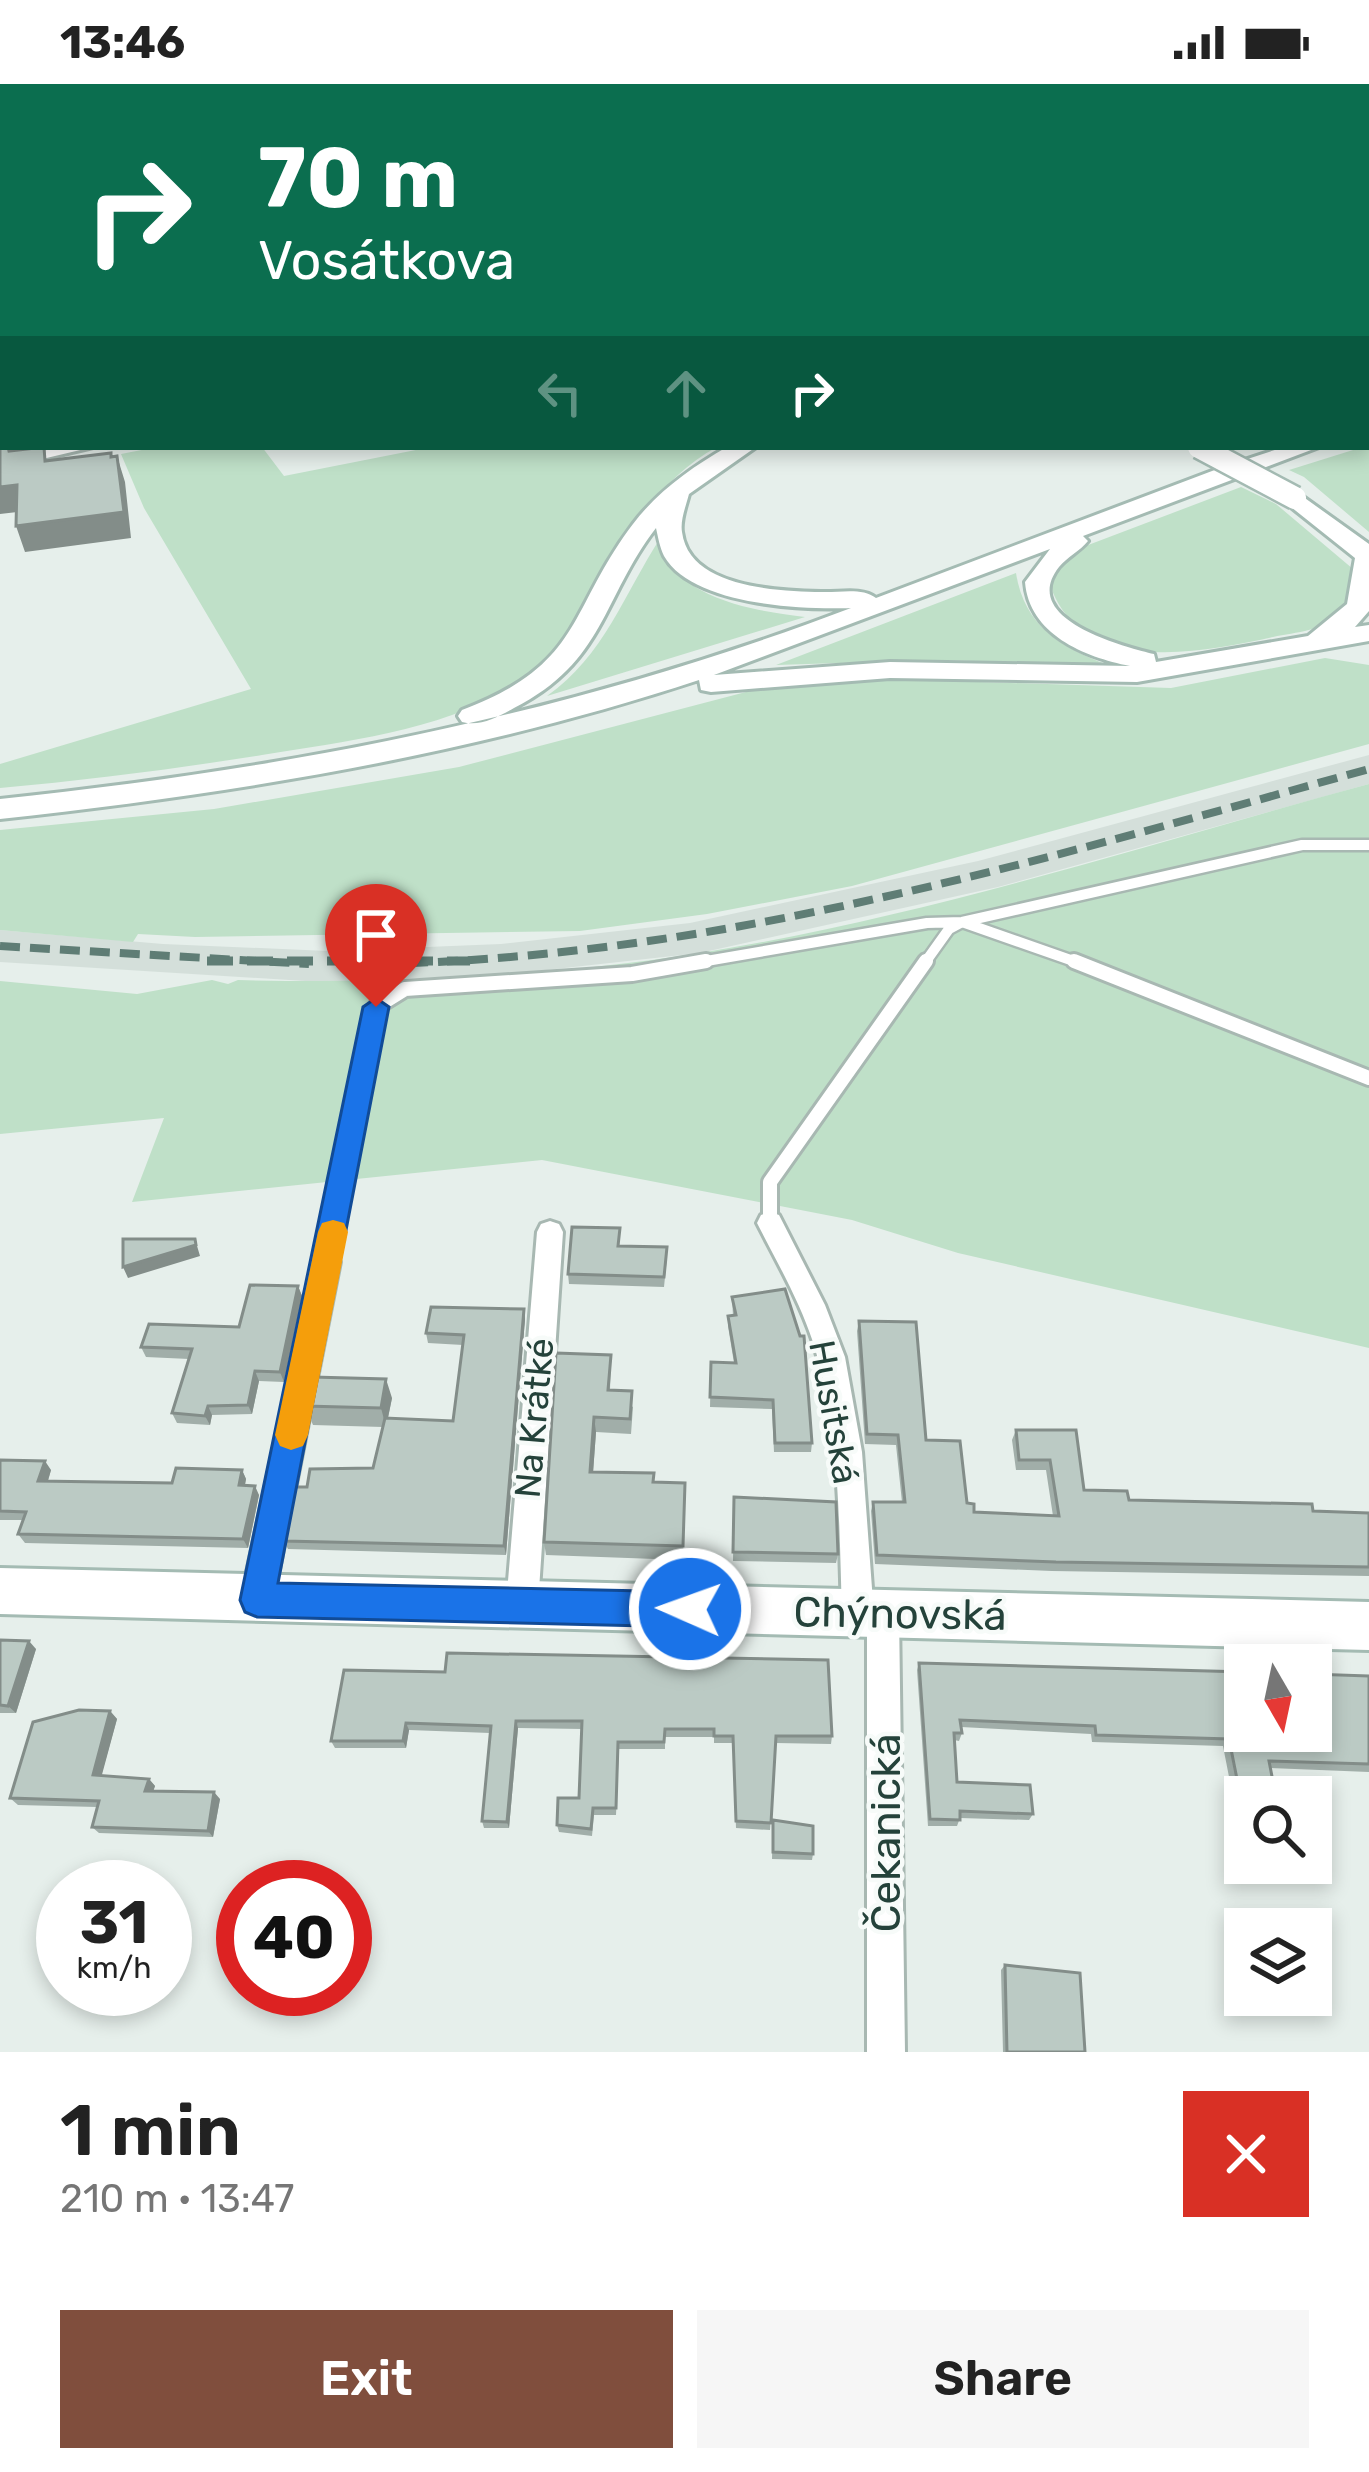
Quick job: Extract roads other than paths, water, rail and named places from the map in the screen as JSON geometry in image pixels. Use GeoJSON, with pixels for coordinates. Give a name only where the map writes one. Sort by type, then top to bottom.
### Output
{"type":"FeatureCollection","features":[{"type":"Feature","properties":{"kind":"main road"},"geometry":{"type":"LineString","coordinates":[[279,773],[463,720],[532,686],[578,645],[642,529],[700,472],[739,450]]}},
{"type":"Feature","properties":{"kind":"main road"},"geometry":{"type":"LineString","coordinates":[[1206,450],[1295,498],[1369,556],[1369,590],[1361,609],[1352,620],[1305,643]]}},
{"type":"Feature","properties":{"kind":"main road"},"geometry":{"type":"LineString","coordinates":[[0,809],[279,773],[458,737],[590,704],[722,663],[1276,453]]}},
{"type":"Feature","properties":{"kind":"main road"},"geometry":{"type":"LineString","coordinates":[[679,491],[670,510],[671,542],[693,570],[721,585],[795,602],[908,594]]}},
{"type":"Feature","properties":{"kind":"main road"},"geometry":{"type":"LineString","coordinates":[[1136,508],[1067,546],[1043,565],[1037,585],[1047,614],[1078,640],[1120,656],[1179,662],[1226,658]]}},
{"type":"Feature","properties":{"kind":"main road"},"geometry":{"type":"LineString","coordinates":[[590,704],[698,685],[820,673],[1137,674],[1369,636]]}},
{"type":"Feature","properties":{"kind":"main road","name":"Chýnovská"},"geometry":{"type":"LineString","coordinates":[[0,1591],[1369,1626]]}},
{"type":"Feature","properties":{"kind":"street"},"geometry":{"type":"LineString","coordinates":[[0,464],[37,452]]}},
{"type":"Feature","properties":{"kind":"street","name":"Husitská"},"geometry":{"type":"LineString","coordinates":[[770,1223],[812,1305],[830,1354],[871,1614]]}},
{"type":"Feature","properties":{"kind":"street","name":"Na Krátké"},"geometry":{"type":"LineString","coordinates":[[521,1605],[550,1232]]}},
{"type":"Feature","properties":{"kind":"street"},"geometry":{"type":"LineString","coordinates":[[257,1600],[327,1262]]}},
{"type":"Feature","properties":{"kind":"street","name":"Čekanická"},"geometry":{"type":"LineString","coordinates":[[871,1614],[886,2052]]}},
{"type":"Feature","properties":{"kind":"lane"},"geometry":{"type":"LineString","coordinates":[[327,1262],[376,1007],[404,989],[632,974],[927,923],[962,922],[1302,845],[1369,845]]}},
{"type":"Feature","properties":{"kind":"lane"},"geometry":{"type":"LineString","coordinates":[[770,1223],[770,1182],[949,929],[962,922],[1041,948],[1369,1078]]}},
{"type":"Feature","properties":{"kind":"railway"},"geometry":{"type":"LineString","coordinates":[[433,961],[632,943],[880,898],[1369,769]]}},
{"type":"Feature","properties":{"kind":"railway"},"geometry":{"type":"LineString","coordinates":[[0,946],[258,961]]}},
{"type":"Feature","properties":{"kind":"railway"},"geometry":{"type":"LineString","coordinates":[[207,961],[258,961]]}},
{"type":"Feature","properties":{"kind":"railway"},"geometry":{"type":"LineString","coordinates":[[258,961],[433,961]]}},
{"type":"Feature","properties":{"kind":"railway"},"geometry":{"type":"LineString","coordinates":[[258,961],[309,964]]}},
{"type":"Feature","properties":{"kind":"railway"},"geometry":{"type":"LineString","coordinates":[[378,964],[433,961]]}},
{"type":"Feature","properties":{"kind":"railway"},"geometry":{"type":"LineString","coordinates":[[433,961],[470,961]]}}]}
